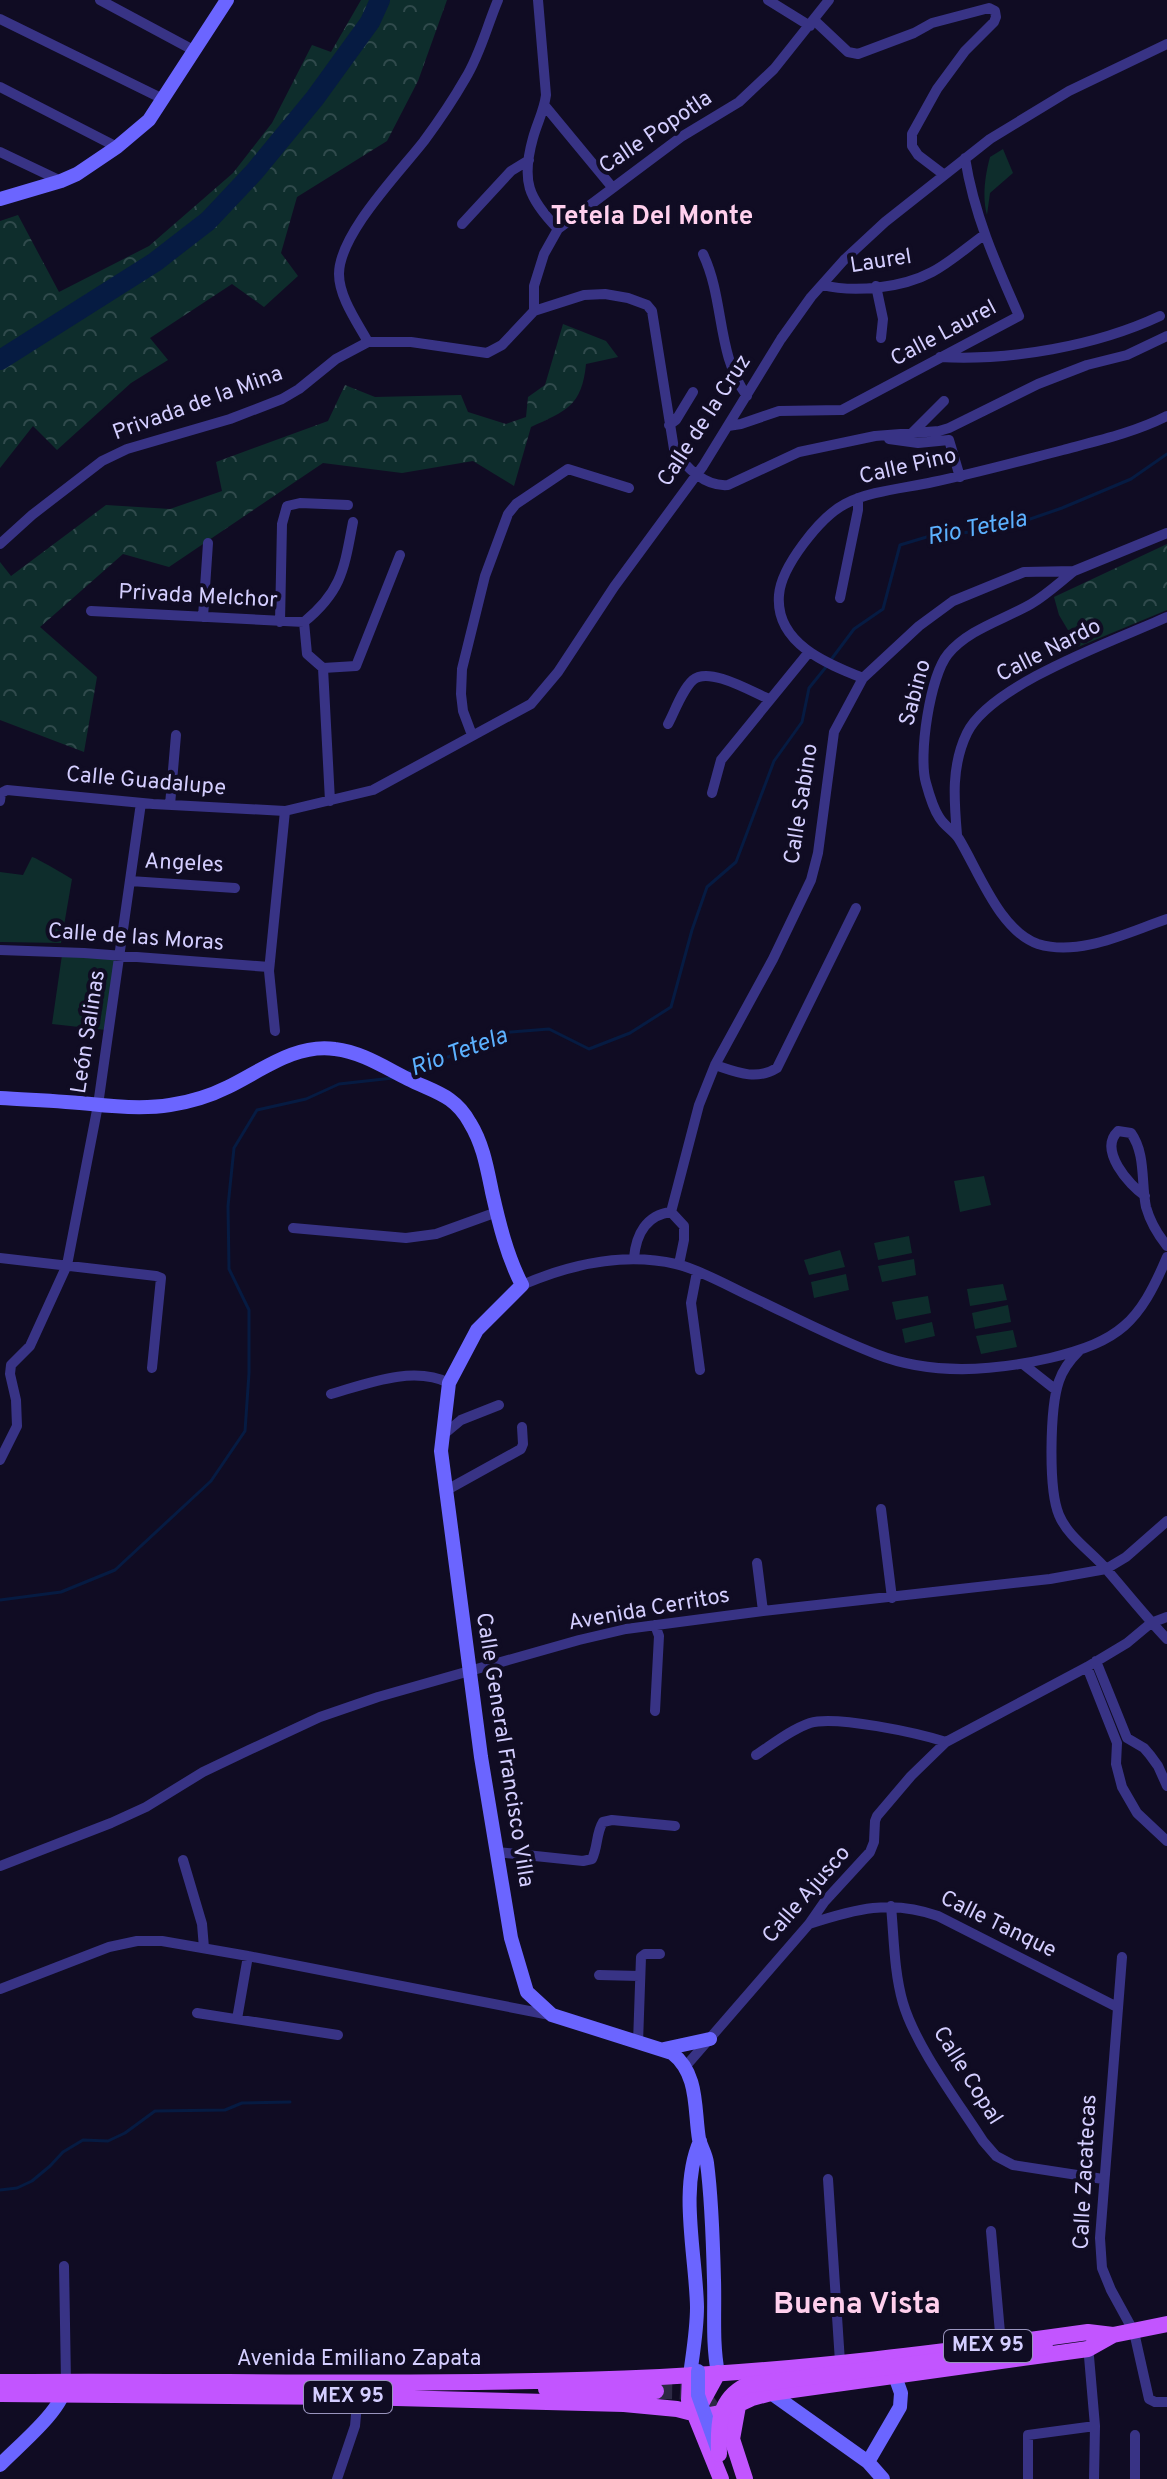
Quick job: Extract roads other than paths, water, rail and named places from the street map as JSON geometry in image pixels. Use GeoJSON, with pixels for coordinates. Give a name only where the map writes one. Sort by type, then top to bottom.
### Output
{"type":"FeatureCollection","features":[{"type":"Feature","properties":{"kind":"main road","name":"MEX 95"},"geometry":{"type":"LineString","coordinates":[[687,2408],[712,2415],[771,2393],[895,2376],[1167,2324]]}},
{"type":"Feature","properties":{"kind":"main road","name":"MEX 95"},"geometry":{"type":"LineString","coordinates":[[718,2373],[888,2358],[1001,2344],[1088,2340]]}},
{"type":"Feature","properties":{"kind":"main road"},"geometry":{"type":"LineString","coordinates":[[721,2479],[718,2449],[721,2412],[726,2400],[747,2385],[1088,2340]]}},
{"type":"Feature","properties":{"kind":"main road"},"geometry":{"type":"LineString","coordinates":[[771,2393],[771,2377],[782,2367]]}},
{"type":"Feature","properties":{"kind":"main road","name":"Avenida Emiliano Zapata"},"geometry":{"type":"LineString","coordinates":[[358,2390],[718,2373]]}},
{"type":"Feature","properties":{"kind":"main road"},"geometry":{"type":"LineString","coordinates":[[687,2408],[718,2373],[734,2394],[738,2406],[732,2439],[745,2479]]}},
{"type":"Feature","properties":{"kind":"main road"},"geometry":{"type":"LineString","coordinates":[[690,2375],[687,2408],[737,2479]]}},
{"type":"Feature","properties":{"kind":"main road","name":"Avenida Emiliano Zapata"},"geometry":{"type":"LineString","coordinates":[[0,2382],[65,2388],[358,2390],[687,2408]]}},
{"type":"Feature","properties":{"kind":"main road","name":"Avenida Emiliano Zapata"},"geometry":{"type":"LineString","coordinates":[[0,2394],[65,2388]]}},
{"type":"Feature","properties":{"kind":"main road"},"geometry":{"type":"LineString","coordinates":[[358,2390],[656,2391]]}},
{"type":"Feature","properties":{"kind":"main road"},"geometry":{"type":"LineString","coordinates":[[729,2479],[712,2434],[727,2424],[733,2426]]}},
{"type":"Feature","properties":{"kind":"street"},"geometry":{"type":"LineString","coordinates":[[100,0],[195,51]]}},
{"type":"Feature","properties":{"kind":"street"},"geometry":{"type":"LineString","coordinates":[[0,199],[77,174],[117,147],[149,120],[227,0]]}},
{"type":"Feature","properties":{"kind":"street"},"geometry":{"type":"LineString","coordinates":[[498,0],[465,78],[425,139],[361,222],[345,250],[339,273],[340,285],[368,342],[411,342],[487,353],[502,345],[534,311],[591,294],[628,298],[647,305],[653,315],[674,449],[696,474],[715,485],[728,485],[799,452],[875,436],[949,428],[1038,384],[1087,365],[1127,355],[1167,336]]}},
{"type":"Feature","properties":{"kind":"street"},"geometry":{"type":"LineString","coordinates":[[538,0],[545,106],[533,138],[527,177],[531,197],[558,229]]}},
{"type":"Feature","properties":{"kind":"street"},"geometry":{"type":"LineString","coordinates":[[768,0],[812,23],[848,52],[858,54],[932,23],[989,8],[995,11],[996,17],[965,51],[937,89],[911,140],[918,155],[943,174]]}},
{"type":"Feature","properties":{"kind":"street","name":"Calle Popotla"},"geometry":{"type":"LineString","coordinates":[[534,311],[534,286],[544,254],[558,229],[681,137],[739,102],[774,69],[829,0]]}},
{"type":"Feature","properties":{"kind":"street"},"geometry":{"type":"LineString","coordinates":[[0,19],[163,99]]}},
{"type":"Feature","properties":{"kind":"street","name":"Calle de la Cruz"},"geometry":{"type":"LineString","coordinates":[[285,811],[373,790],[531,704],[558,672],[614,587],[696,474],[781,339],[822,285],[885,222],[965,158],[1018,121],[1069,91],[1167,44]]}},
{"type":"Feature","properties":{"kind":"street"},"geometry":{"type":"LineString","coordinates":[[0,87],[117,147]]}},
{"type":"Feature","properties":{"kind":"street"},"geometry":{"type":"LineString","coordinates":[[545,106],[612,187]]}},
{"type":"Feature","properties":{"kind":"street"},"geometry":{"type":"LineString","coordinates":[[0,152],[61,181]]}},
{"type":"Feature","properties":{"kind":"street","name":"Calle Laurel"},"geometry":{"type":"LineString","coordinates":[[728,426],[779,411],[842,410],[1019,316],[984,235],[965,158]]}},
{"type":"Feature","properties":{"kind":"street"},"geometry":{"type":"LineString","coordinates":[[462,224],[511,171],[529,160]]}},
{"type":"Feature","properties":{"kind":"street","name":"Laurel"},"geometry":{"type":"LineString","coordinates":[[822,285],[835,288],[876,286],[913,280],[935,271],[984,235]]}},
{"type":"Feature","properties":{"kind":"street"},"geometry":{"type":"LineString","coordinates":[[703,254],[715,283],[720,327],[732,371],[747,396]]}},
{"type":"Feature","properties":{"kind":"street"},"geometry":{"type":"LineString","coordinates":[[876,286],[883,319],[881,338]]}},
{"type":"Feature","properties":{"kind":"street"},"geometry":{"type":"LineString","coordinates":[[939,357],[990,358],[1032,353],[1137,327],[1160,316]]}},
{"type":"Feature","properties":{"kind":"street","name":"Privada de la Mina"},"geometry":{"type":"LineString","coordinates":[[0,544],[102,461],[127,449],[230,419],[282,399],[336,359],[368,342]]}},
{"type":"Feature","properties":{"kind":"street"},"geometry":{"type":"LineString","coordinates":[[669,425],[683,411],[693,392]]}},
{"type":"Feature","properties":{"kind":"street"},"geometry":{"type":"LineString","coordinates":[[911,434],[944,401]]}},
{"type":"Feature","properties":{"kind":"street","name":"Calle Pino"},"geometry":{"type":"LineString","coordinates":[[863,678],[834,667],[811,653],[789,633],[779,608],[781,585],[795,559],[832,511],[858,498],[960,477],[1097,441],[1167,416]]}},
{"type":"Feature","properties":{"kind":"street"},"geometry":{"type":"LineString","coordinates":[[875,436],[913,443],[949,440],[960,477]]}},
{"type":"Feature","properties":{"kind":"street"},"geometry":{"type":"LineString","coordinates":[[472,735],[462,702],[462,669],[485,576],[508,514],[516,504],[568,469],[629,488]]}},
{"type":"Feature","properties":{"kind":"street"},"geometry":{"type":"LineString","coordinates":[[840,598],[858,498]]}},
{"type":"Feature","properties":{"kind":"street"},"geometry":{"type":"LineString","coordinates":[[280,622],[282,524],[287,506],[300,503],[348,505]]}},
{"type":"Feature","properties":{"kind":"street"},"geometry":{"type":"LineString","coordinates":[[353,522],[338,586],[323,607],[304,622],[307,654],[323,668],[356,666],[400,555]]}},
{"type":"Feature","properties":{"kind":"street","name":"Calle Sabino"},"geometry":{"type":"LineString","coordinates":[[671,1212],[699,1105],[715,1065],[773,959],[811,880],[818,853],[834,732],[863,678],[910,634],[953,601],[1024,572],[1074,571],[1167,533]]}},
{"type":"Feature","properties":{"kind":"street"},"geometry":{"type":"LineString","coordinates":[[203,617],[208,543]]}},
{"type":"Feature","properties":{"kind":"street","name":"Sabino"},"geometry":{"type":"LineString","coordinates":[[1074,571],[1032,603],[968,636],[947,655],[936,681],[924,728],[925,780],[938,817],[957,835],[1009,923],[1021,935],[1037,944],[1062,948],[1087,945],[1167,919]]}},
{"type":"Feature","properties":{"kind":"street","name":"Privada Melchor"},"geometry":{"type":"LineString","coordinates":[[91,611],[304,622]]}},
{"type":"Feature","properties":{"kind":"street","name":"Calle Nardo"},"geometry":{"type":"LineString","coordinates":[[957,835],[954,777],[968,731],[987,707],[1047,672],[1167,617]]}},
{"type":"Feature","properties":{"kind":"street"},"geometry":{"type":"LineString","coordinates":[[712,793],[721,760],[769,699],[811,653]]}},
{"type":"Feature","properties":{"kind":"street"},"geometry":{"type":"LineString","coordinates":[[323,668],[330,801]]}},
{"type":"Feature","properties":{"kind":"street"},"geometry":{"type":"LineString","coordinates":[[668,724],[691,682],[699,676],[728,681],[769,699]]}},
{"type":"Feature","properties":{"kind":"street"},"geometry":{"type":"LineString","coordinates":[[170,805],[176,735]]}},
{"type":"Feature","properties":{"kind":"street","name":"Calle Guadalupe"},"geometry":{"type":"LineString","coordinates":[[2,795],[285,811]]}},
{"type":"Feature","properties":{"kind":"street"},"geometry":{"type":"LineString","coordinates":[[931,798],[954,797]]}},
{"type":"Feature","properties":{"kind":"street","name":"León Salinas"},"geometry":{"type":"LineString","coordinates":[[0,1460],[17,1426],[11,1365],[30,1346],[67,1265],[98,1105],[141,803]]}},
{"type":"Feature","properties":{"kind":"street"},"geometry":{"type":"LineString","coordinates":[[275,1031],[269,967],[285,811]]}},
{"type":"Feature","properties":{"kind":"street","name":"Angeles"},"geometry":{"type":"LineString","coordinates":[[130,881],[235,888]]}},
{"type":"Feature","properties":{"kind":"street"},"geometry":{"type":"LineString","coordinates":[[715,1065],[741,1074],[757,1075],[777,1068],[856,908]]}},
{"type":"Feature","properties":{"kind":"street","name":"Calle de las Moras"},"geometry":{"type":"LineString","coordinates":[[0,950],[269,967]]}},
{"type":"Feature","properties":{"kind":"street"},"geometry":{"type":"LineString","coordinates":[[0,1098],[166,1106],[196,1100],[229,1087],[263,1068],[309,1049],[351,1052],[456,1102],[470,1121],[481,1143],[497,1212],[522,1285],[540,1277],[608,1259],[634,1258],[679,1264],[878,1355],[952,1370],[1023,1364],[1079,1351],[1115,1335],[1144,1304],[1167,1257]]}},
{"type":"Feature","properties":{"kind":"street"},"geometry":{"type":"LineString","coordinates":[[1145,1196],[1127,1182],[1119,1170],[1112,1141],[1118,1131],[1131,1133],[1135,1138],[1153,1225],[1167,1246]]}},
{"type":"Feature","properties":{"kind":"street"},"geometry":{"type":"LineString","coordinates":[[293,1228],[406,1238],[436,1234],[497,1212]]}},
{"type":"Feature","properties":{"kind":"street"},"geometry":{"type":"LineString","coordinates":[[634,1258],[637,1240],[645,1224],[662,1213],[671,1212],[684,1226],[679,1264]]}},
{"type":"Feature","properties":{"kind":"street"},"geometry":{"type":"LineString","coordinates":[[0,1258],[161,1278],[152,1368]]}},
{"type":"Feature","properties":{"kind":"street"},"geometry":{"type":"LineString","coordinates":[[697,1272],[691,1303],[700,1370]]}},
{"type":"Feature","properties":{"kind":"street","name":"Calle General Francisco Villa"},"geometry":{"type":"LineString","coordinates":[[522,1285],[477,1330],[449,1383],[441,1437],[445,1491],[470,1671],[511,1938],[527,1992],[552,2015],[672,2053],[685,2067]]}},
{"type":"Feature","properties":{"kind":"street"},"geometry":{"type":"LineString","coordinates":[[1079,1351],[1066,1367],[1056,1390],[1051,1450],[1058,1514],[1072,1535],[1167,1639]]}},
{"type":"Feature","properties":{"kind":"street"},"geometry":{"type":"LineString","coordinates":[[1023,1364],[1056,1390]]}},
{"type":"Feature","properties":{"kind":"street"},"geometry":{"type":"LineString","coordinates":[[331,1394],[405,1376],[433,1377],[449,1383]]}},
{"type":"Feature","properties":{"kind":"street"},"geometry":{"type":"LineString","coordinates":[[441,1437],[461,1420],[499,1405]]}},
{"type":"Feature","properties":{"kind":"street"},"geometry":{"type":"LineString","coordinates":[[445,1491],[521,1449],[522,1427]]}},
{"type":"Feature","properties":{"kind":"street"},"geometry":{"type":"LineString","coordinates":[[881,1509],[892,1598]]}},
{"type":"Feature","properties":{"kind":"street"},"geometry":{"type":"LineString","coordinates":[[1106,1569],[1126,1557],[1167,1521]]}},
{"type":"Feature","properties":{"kind":"street"},"geometry":{"type":"LineString","coordinates":[[757,1563],[763,1611]]}},
{"type":"Feature","properties":{"kind":"street","name":"Avenida Cerritos"},"geometry":{"type":"LineString","coordinates":[[0,1866],[146,1807],[203,1772],[320,1717],[378,1697],[579,1640],[655,1625],[1050,1579],[1106,1569]]}},
{"type":"Feature","properties":{"kind":"street","name":"Calle Ajusco"},"geometry":{"type":"LineString","coordinates":[[685,2067],[870,1852],[877,1816],[911,1776],[946,1742],[1092,1664],[1127,1643],[1151,1623],[1167,1617]]}},
{"type":"Feature","properties":{"kind":"street"},"geometry":{"type":"LineString","coordinates":[[655,1625],[659,1636],[655,1711]]}},
{"type":"Feature","properties":{"kind":"street"},"geometry":{"type":"LineString","coordinates":[[1092,1664],[1122,1741],[1116,1764],[1122,1787],[1137,1813],[1162,1833],[1167,1841]]}},
{"type":"Feature","properties":{"kind":"street"},"geometry":{"type":"LineString","coordinates":[[756,1755],[791,1732],[822,1720],[905,1731],[946,1742]]}},
{"type":"Feature","properties":{"kind":"street"},"geometry":{"type":"LineString","coordinates":[[1122,1741],[1144,1748],[1158,1766],[1167,1786]]}},
{"type":"Feature","properties":{"kind":"street"},"geometry":{"type":"LineString","coordinates":[[497,1852],[583,1861],[592,1859],[603,1822],[612,1820],[675,1826]]}},
{"type":"Feature","properties":{"kind":"street"},"geometry":{"type":"LineString","coordinates":[[183,1860],[202,1924],[204,1948]]}},
{"type":"Feature","properties":{"kind":"street","name":"Calle Tanque"},"geometry":{"type":"LineString","coordinates":[[809,1924],[862,1909],[891,1906],[917,1908],[1117,2007]]}},
{"type":"Feature","properties":{"kind":"street","name":"Calle Copal"},"geometry":{"type":"LineString","coordinates":[[891,1906],[904,2004],[918,2037],[983,2141],[996,2156],[1013,2165],[1103,2179]]}},
{"type":"Feature","properties":{"kind":"street"},"geometry":{"type":"LineString","coordinates":[[0,1989],[109,1947],[137,1941],[162,1941],[552,2015]]}},
{"type":"Feature","properties":{"kind":"street"},"geometry":{"type":"LineString","coordinates":[[638,2043],[642,1955],[660,1954]]}},
{"type":"Feature","properties":{"kind":"street"},"geometry":{"type":"LineString","coordinates":[[237,2019],[248,1956]]}},
{"type":"Feature","properties":{"kind":"street","name":"Calle Zacatecas"},"geometry":{"type":"LineString","coordinates":[[1122,1957],[1103,2179],[1102,2268],[1134,2332],[1149,2399],[1167,2402]]}},
{"type":"Feature","properties":{"kind":"street"},"geometry":{"type":"LineString","coordinates":[[599,1975],[640,1976]]}},
{"type":"Feature","properties":{"kind":"street"},"geometry":{"type":"LineString","coordinates":[[197,2013],[338,2035]]}},
{"type":"Feature","properties":{"kind":"street"},"geometry":{"type":"LineString","coordinates":[[660,2049],[710,2039]]}},
{"type":"Feature","properties":{"kind":"street"},"geometry":{"type":"LineString","coordinates":[[685,2067],[696,2104],[700,2141],[706,2316],[698,2388],[703,2413],[718,2449]]}},
{"type":"Feature","properties":{"kind":"street"},"geometry":{"type":"LineString","coordinates":[[700,2141],[707,2159],[718,2373]]}},
{"type":"Feature","properties":{"kind":"street"},"geometry":{"type":"LineString","coordinates":[[690,2375],[697,2306],[691,2161],[700,2141]]}},
{"type":"Feature","properties":{"kind":"street"},"geometry":{"type":"LineString","coordinates":[[828,2179],[840,2362]]}},
{"type":"Feature","properties":{"kind":"street"},"geometry":{"type":"LineString","coordinates":[[991,2231],[1001,2344]]}},
{"type":"Feature","properties":{"kind":"street"},"geometry":{"type":"LineString","coordinates":[[0,2465],[53,2411],[65,2388],[64,2266]]}},
{"type":"Feature","properties":{"kind":"street"},"geometry":{"type":"LineString","coordinates":[[1088,2340],[1095,2426],[1094,2479]]}},
{"type":"Feature","properties":{"kind":"street"},"geometry":{"type":"LineString","coordinates":[[868,2462],[900,2407],[901,2393],[888,2358]]}},
{"type":"Feature","properties":{"kind":"street"},"geometry":{"type":"LineString","coordinates":[[337,2479],[355,2426],[358,2390]]}},
{"type":"Feature","properties":{"kind":"street"},"geometry":{"type":"LineString","coordinates":[[771,2393],[868,2462],[883,2479]]}},
{"type":"Feature","properties":{"kind":"street"},"geometry":{"type":"LineString","coordinates":[[1028,2479],[1028,2435],[1095,2426]]}},
{"type":"Feature","properties":{"kind":"street"},"geometry":{"type":"LineString","coordinates":[[1135,2435],[1135,2479]]}},
{"type":"Feature","properties":{"kind":"waterway"},"geometry":{"type":"LineString","coordinates":[[0,360],[155,262],[208,221],[255,171],[315,98],[370,22],[380,0]]}},
{"type":"Feature","properties":{"kind":"waterway","name":"Rio Tetela"},"geometry":{"type":"LineString","coordinates":[[830,661],[854,629],[883,609],[900,545],[930,536],[1001,529],[1131,479],[1167,454]]}},
{"type":"Feature","properties":{"kind":"waterway","name":"Rio Tetela"},"geometry":{"type":"LineString","coordinates":[[408,1072],[499,1033],[549,1029],[589,1049],[630,1033],[671,1007],[707,887],[736,862],[774,761],[802,722],[809,688],[826,667]]}},
{"type":"Feature","properties":{"kind":"waterway","name":"Rio Tetela"},"geometry":{"type":"LineString","coordinates":[[0,1600],[61,1592],[115,1570],[211,1481],[245,1431],[249,1310],[229,1269],[228,1206],[234,1148],[257,1110],[306,1099],[339,1084],[393,1078]]}},
{"type":"Feature","properties":{"kind":"waterway"},"geometry":{"type":"LineString","coordinates":[[0,2190],[17,2188],[32,2181],[63,2152],[83,2140],[108,2141],[125,2133],[155,2111],[225,2110],[242,2103],[290,2102]]}},
{"type":"Feature","properties":{"kind":"tunnel"},"geometry":{"type":"LineString","coordinates":[[656,2391],[689,2392],[703,2398],[720,2426]]}},
{"type":"Feature","properties":{"kind":"district","name":"Tetela Del Monte"},"geometry":{"type":"Point","coordinates":[652,217]}},
{"type":"Feature","properties":{"kind":"district","name":"Buena Vista"},"geometry":{"type":"Point","coordinates":[857,2305]}}]}
